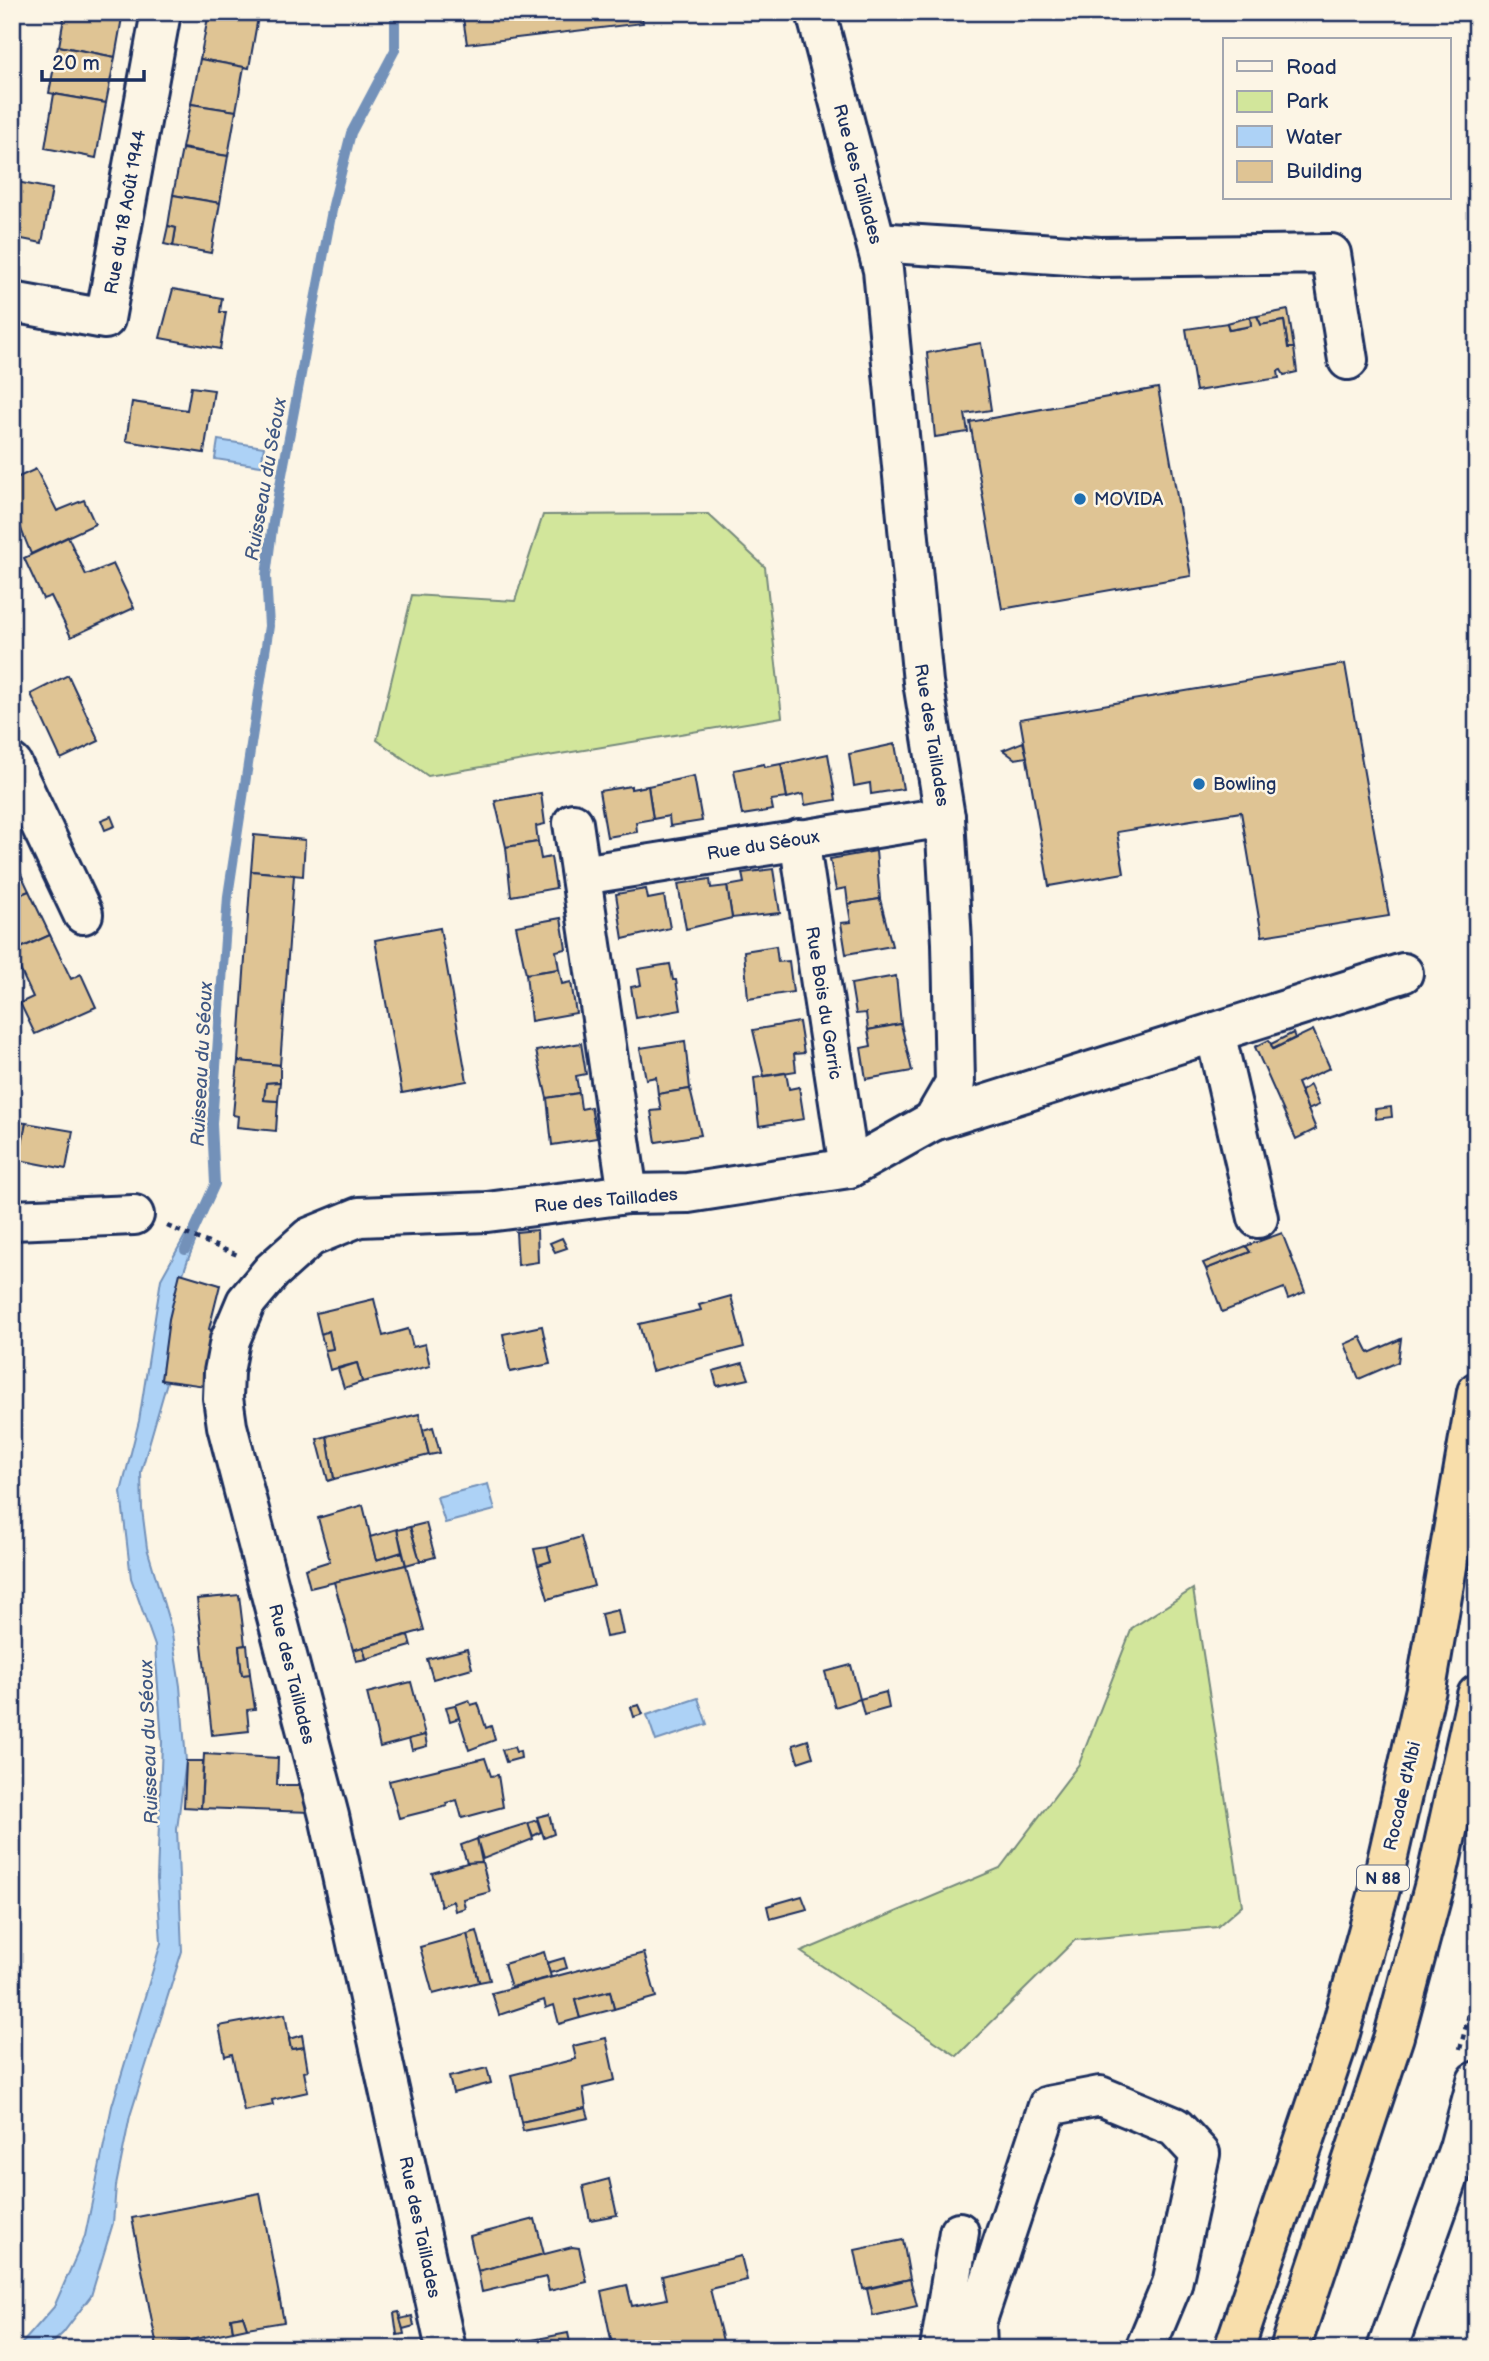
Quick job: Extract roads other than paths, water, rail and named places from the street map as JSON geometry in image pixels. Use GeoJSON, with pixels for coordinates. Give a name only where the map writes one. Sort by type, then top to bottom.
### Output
{"type":"FeatureCollection","features":[{"type":"Feature","properties":{"kind":"highway","name":"Rocade d'Albi"},"geometry":{"type":"LineString","coordinates":[[1234,2349],[1338,2045],[1384,1874],[1426,1689],[1477,1392]]}},
{"type":"Feature","properties":{"kind":"highway","name":"N 88"},"geometry":{"type":"LineString","coordinates":[[1290,2349],[1394,2036],[1437,1876],[1477,1695]]}},
{"type":"Feature","properties":{"kind":"street","name":"Rue du 18 Août 1944"},"geometry":{"type":"LineString","coordinates":[[12,302],[105,319],[161,12]]}},
{"type":"Feature","properties":{"kind":"street","name":"Rue des Taillades"},"geometry":{"type":"LineString","coordinates":[[446,2349],[332,1830],[226,1417],[224,1372],[230,1340],[246,1301],[272,1271],[310,1237],[359,1217],[487,1212],[628,1194],[688,1192],[849,1168],[933,1121],[955,1083],[952,943],[945,817],[923,682],[883,270],[816,12]]}},
{"type":"Feature","properties":{"kind":"street"},"geometry":{"type":"LineString","coordinates":[[876,242],[1100,257],[1331,254],[1348,360]]}},
{"type":"Feature","properties":{"kind":"street"},"geometry":{"type":"LineString","coordinates":[[12,764],[83,914]]}},
{"type":"Feature","properties":{"kind":"street","name":"Rue du Séoux"},"geometry":{"type":"LineString","coordinates":[[582,875],[945,817]]}},
{"type":"Feature","properties":{"kind":"street"},"geometry":{"type":"LineString","coordinates":[[573,823],[628,1194]]}},
{"type":"Feature","properties":{"kind":"street","name":"Rue Bois du Garric"},"geometry":{"type":"LineString","coordinates":[[799,839],[849,1168]]}},
{"type":"Feature","properties":{"kind":"street"},"geometry":{"type":"LineString","coordinates":[[933,1121],[1404,973]]}},
{"type":"Feature","properties":{"kind":"street"},"geometry":{"type":"LineString","coordinates":[[1215,1032],[1258,1218]]}},
{"type":"Feature","properties":{"kind":"street"},"geometry":{"type":"LineString","coordinates":[[12,1220],[134,1215]]}},
{"type":"Feature","properties":{"kind":"street"},"geometry":{"type":"LineString","coordinates":[[1387,2349],[1459,2148],[1477,2081]]}},
{"type":"Feature","properties":{"kind":"street"},"geometry":{"type":"LineString","coordinates":[[977,2349],[976,2323],[1048,2106],[1100,2096],[1175,2127],[1200,2154],[1172,2284],[1144,2349]]}},
{"type":"Feature","properties":{"kind":"street"},"geometry":{"type":"LineString","coordinates":[[940,2349],[960,2232]]}},
{"type":"Feature","properties":{"kind":"water"},"geometry":{"type":"Polygon","coordinates":[[[218,440],[264,447],[261,466],[215,459],[218,440]]]}},
{"type":"Feature","properties":{"kind":"water"},"geometry":{"type":"Polygon","coordinates":[[[185,1236],[195,1242],[173,1310],[161,1380],[167,1382],[141,1472],[147,1548],[171,1628],[180,1686],[186,1761],[177,1829],[182,1951],[130,2116],[116,2186],[113,2223],[91,2296],[63,2333],[46,2349],[17,2349],[54,2307],[85,2236],[112,2106],[161,1943],[157,1879],[162,1742],[155,1646],[131,1578],[121,1492],[139,1421],[161,1279],[185,1236]]]}},
{"type":"Feature","properties":{"kind":"water"},"geometry":{"type":"Polygon","coordinates":[[[488,1484],[495,1510],[445,1523],[437,1497],[488,1484]]]}},
{"type":"Feature","properties":{"kind":"water"},"geometry":{"type":"Polygon","coordinates":[[[698,1698],[707,1724],[656,1741],[647,1715],[698,1698]]]}},
{"type":"Feature","properties":{"kind":"waterway","name":"Ruisseau du Séoux"},"geometry":{"type":"LineString","coordinates":[[185,1250],[215,1184],[212,1124],[228,896],[269,626],[266,576],[273,522],[333,205],[351,133],[395,50],[395,12]]}},
{"type":"Feature","properties":{"kind":"place","name":"MOVIDA"},"geometry":{"type":"Point","coordinates":[1080,499]}},
{"type":"Feature","properties":{"kind":"place","name":"Bowling"},"geometry":{"type":"Point","coordinates":[1199,784]}}]}
